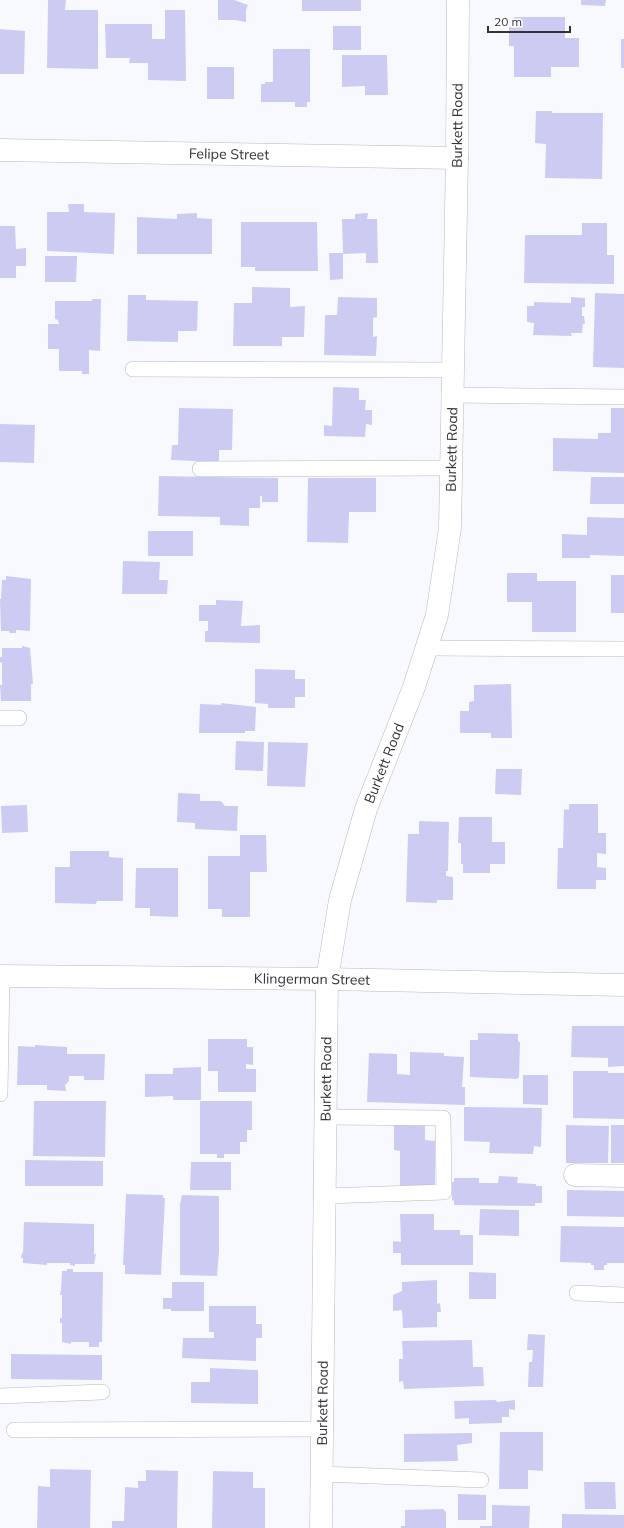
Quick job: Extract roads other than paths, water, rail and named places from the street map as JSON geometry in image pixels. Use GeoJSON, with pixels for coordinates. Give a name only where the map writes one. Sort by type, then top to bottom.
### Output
{"type":"FeatureCollection","features":[{"type":"Feature","properties":{"kind":"street","name":"Burkett Road"},"geometry":{"type":"LineString","coordinates":[[321,1528],[327,979],[340,900],[366,809],[414,687],[437,615],[450,528],[457,158],[458,0]]}},
{"type":"Feature","properties":{"kind":"street","name":"Felipe Street"},"geometry":{"type":"LineString","coordinates":[[0,150],[457,158]]}},
{"type":"Feature","properties":{"kind":"street","name":"Klingerman Street"},"geometry":{"type":"LineString","coordinates":[[1,976],[327,979],[624,985]]}},
{"type":"Feature","properties":{"kind":"street"},"geometry":{"type":"LineString","coordinates":[[575,1175],[624,1176]]}},
{"type":"Feature","properties":{"kind":"lane"},"geometry":{"type":"LineString","coordinates":[[133,369],[453,370]]}},
{"type":"Feature","properties":{"kind":"lane"},"geometry":{"type":"LineString","coordinates":[[452,395],[624,398]]}},
{"type":"Feature","properties":{"kind":"lane"},"geometry":{"type":"LineString","coordinates":[[200,469],[451,468]]}},
{"type":"Feature","properties":{"kind":"lane"},"geometry":{"type":"LineString","coordinates":[[427,648],[624,649]]}},
{"type":"Feature","properties":{"kind":"lane"},"geometry":{"type":"LineString","coordinates":[[0,718],[19,718]]}},
{"type":"Feature","properties":{"kind":"lane"},"geometry":{"type":"LineString","coordinates":[[0,1094],[1,976]]}},
{"type":"Feature","properties":{"kind":"lane"},"geometry":{"type":"LineString","coordinates":[[325,1196],[444,1192],[443,1118],[326,1117]]}},
{"type":"Feature","properties":{"kind":"lane"},"geometry":{"type":"LineString","coordinates":[[577,1292],[624,1295]]}},
{"type":"Feature","properties":{"kind":"lane"},"geometry":{"type":"LineString","coordinates":[[0,1396],[102,1392]]}},
{"type":"Feature","properties":{"kind":"lane"},"geometry":{"type":"LineString","coordinates":[[14,1430],[322,1429]]}},
{"type":"Feature","properties":{"kind":"lane"},"geometry":{"type":"LineString","coordinates":[[322,1474],[481,1480]]}}]}
